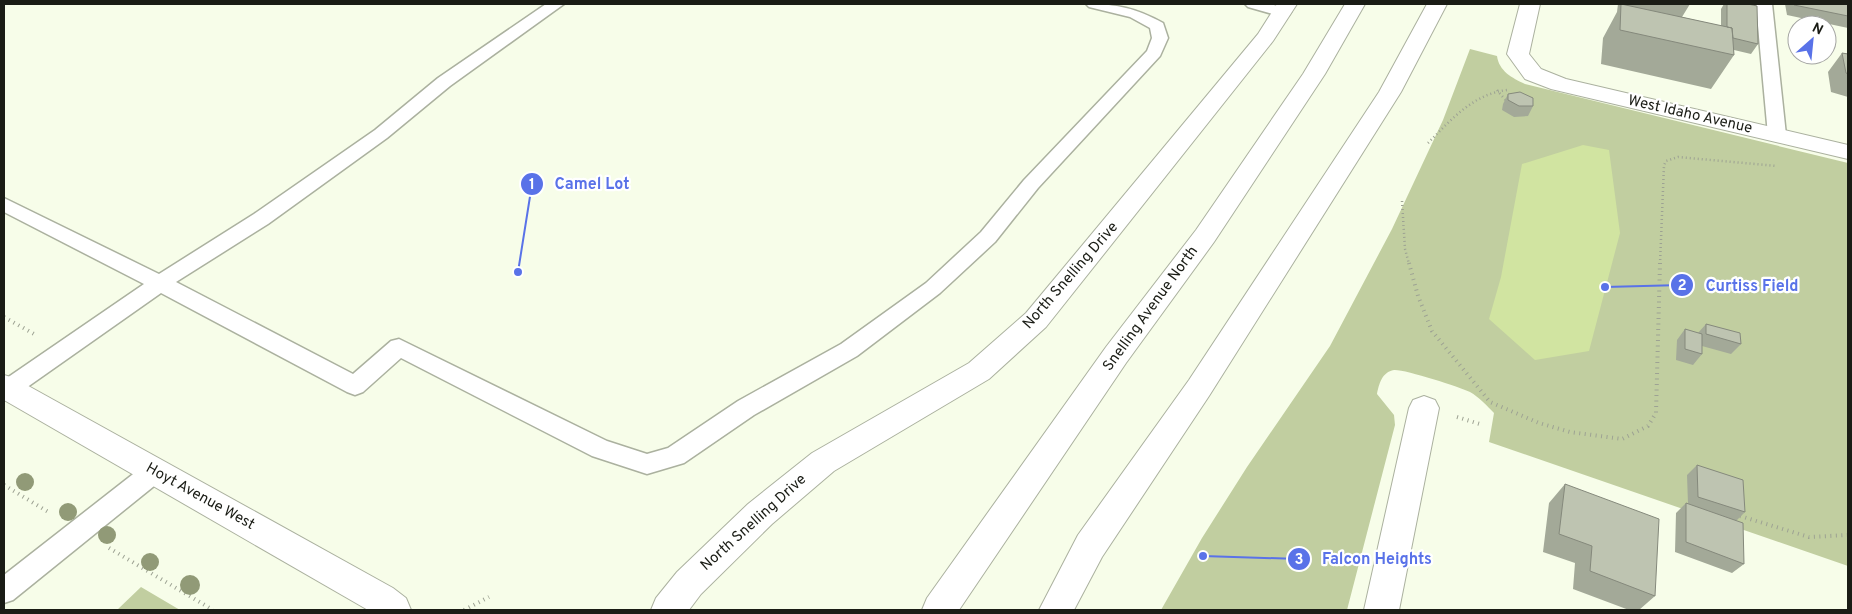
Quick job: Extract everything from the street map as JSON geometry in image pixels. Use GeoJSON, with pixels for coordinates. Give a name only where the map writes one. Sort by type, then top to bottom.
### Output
{"type":"FeatureCollection","features":[{"type":"Feature","properties":{"kind":"street","name":"Snelling Avenue North"},"geometry":{"type":"LineString","coordinates":[[939,610],[1116,355],[1205,236],[1314,74],[1355,4]]}},
{"type":"Feature","properties":{"kind":"street"},"geometry":{"type":"LineString","coordinates":[[1056,610],[1090,546],[1199,388],[1390,92],[1437,4]]}},
{"type":"Feature","properties":{"kind":"street","name":"West Idaho Avenue"},"geometry":{"type":"LineString","coordinates":[[1530,4],[1518,54],[1533,74],[1559,84],[1848,152]]}},
{"type":"Feature","properties":{"kind":"street","name":"North Snelling Drive"},"geometry":{"type":"LineString","coordinates":[[668,610],[689,583],[760,514],[823,462],[978,370],[1036,320],[1266,37],[1285,8]]}},
{"type":"Feature","properties":{"kind":"street","name":"Hoyt Avenue West"},"geometry":{"type":"LineString","coordinates":[[6,387],[381,599],[394,610]]}},
{"type":"Feature","properties":{"kind":"street"},"geometry":{"type":"LineString","coordinates":[[1381,610],[1424,408]]}},
{"type":"Feature","properties":{"kind":"lane"},"geometry":{"type":"LineString","coordinates":[[6,387],[160,283],[261,219],[381,134],[444,82],[556,4]]}},
{"type":"Feature","properties":{"kind":"lane"},"geometry":{"type":"LineString","coordinates":[[4,204],[160,283],[355,386],[398,347],[600,449],[647,464],[675,456],[746,408],[849,350],[933,288],[988,236],[1031,184],[1154,53],[1160,38],[1156,26],[1135,14],[1094,4]]}},
{"type":"Feature","properties":{"kind":"lane"},"geometry":{"type":"LineString","coordinates":[[1253,4],[1285,8]]}},
{"type":"Feature","properties":{"kind":"lane"},"geometry":{"type":"LineString","coordinates":[[1764,4],[1777,135]]}},
{"type":"Feature","properties":{"kind":"lane"},"geometry":{"type":"LineString","coordinates":[[6,585],[154,471]]}},
{"type":"Feature","properties":{"kind":"path"},"geometry":{"type":"LineString","coordinates":[[1428,143],[1474,101],[1496,90],[1512,90]]}},
{"type":"Feature","properties":{"kind":"path"},"geometry":{"type":"LineString","coordinates":[[1496,90],[1507,102]]}},
{"type":"Feature","properties":{"kind":"path"},"geometry":{"type":"LineString","coordinates":[[1402,201],[1405,249],[1418,296],[1432,331],[1490,402],[1539,424],[1570,432],[1622,439],[1648,426],[1656,413],[1658,294],[1664,166],[1666,161],[1678,157],[1785,167]]}},
{"type":"Feature","properties":{"kind":"path"},"geometry":{"type":"LineString","coordinates":[[1740,516],[1809,538],[1848,535]]}},
{"type":"Feature","properties":{"kind":"path"},"geometry":{"type":"LineString","coordinates":[[464,610],[489,596]]}},
{"type":"Feature","properties":{"kind":"shaded area"},"geometry":{"type":"Polygon","coordinates":[[[1470,49],[1497,56],[1503,70],[1525,84],[1848,163],[1848,566],[1489,442],[1494,413],[1477,396],[1409,372],[1394,370],[1384,376],[1377,394],[1394,415],[1395,425],[1347,610],[1161,610],[1202,538],[1247,467],[1330,346],[1392,229],[1443,120],[1470,49]]]}},
{"type":"Feature","properties":{"kind":"shaded area"},"geometry":{"type":"Polygon","coordinates":[[[1583,145],[1609,150],[1620,233],[1589,351],[1535,360],[1489,319],[1501,277],[1522,164],[1583,145]]]}},
{"type":"Feature","properties":{"kind":"shaded area"},"geometry":{"type":"Polygon","coordinates":[[[141,587],[180,610],[117,610],[141,587]]]}},
{"type":"Feature","properties":{"kind":"building"},"geometry":{"type":"Polygon","coordinates":[[[1621,4],[1732,28],[1734,55],[1620,30],[1621,4]]]}},
{"type":"Feature","properties":{"kind":"building"},"geometry":{"type":"Polygon","coordinates":[[[1727,4],[1757,6],[1758,44],[1733,38],[1732,28],[1727,27],[1727,4]]]}},
{"type":"Feature","properties":{"kind":"building"},"geometry":{"type":"Polygon","coordinates":[[[1848,4],[1848,16],[1794,5],[1848,4]]]}},
{"type":"Feature","properties":{"kind":"building"},"geometry":{"type":"Polygon","coordinates":[[[1842,53],[1848,54],[1848,74],[1846,73],[1842,53]]]}},
{"type":"Feature","properties":{"kind":"building"},"geometry":{"type":"Polygon","coordinates":[[[1520,92],[1533,98],[1533,106],[1519,106],[1508,100],[1508,94],[1520,92]]]}},
{"type":"Feature","properties":{"kind":"building"},"geometry":{"type":"Polygon","coordinates":[[[1706,324],[1740,333],[1741,344],[1706,334],[1706,324]]]}},
{"type":"Feature","properties":{"kind":"building"},"geometry":{"type":"Polygon","coordinates":[[[1685,329],[1702,334],[1702,354],[1685,349],[1685,329]]]}},
{"type":"Feature","properties":{"kind":"building"},"geometry":{"type":"Polygon","coordinates":[[[1697,465],[1743,480],[1745,512],[1698,497],[1697,465]]]}},
{"type":"Feature","properties":{"kind":"building"},"geometry":{"type":"Polygon","coordinates":[[[1565,484],[1659,519],[1655,596],[1590,571],[1592,546],[1559,534],[1565,484]]]}},
{"type":"Feature","properties":{"kind":"building"},"geometry":{"type":"Polygon","coordinates":[[[1686,503],[1743,523],[1744,564],[1686,542],[1686,503]]]}},
{"type":"Feature","properties":{"kind":"place","name":"Camel Lot"},"geometry":{"type":"Point","coordinates":[518,272]}},
{"type":"Feature","properties":{"kind":"place","name":"Curtiss Field"},"geometry":{"type":"Point","coordinates":[1605,287]}},
{"type":"Feature","properties":{"kind":"place","name":"Falcon Heights"},"geometry":{"type":"Point","coordinates":[1203,556]}}]}
